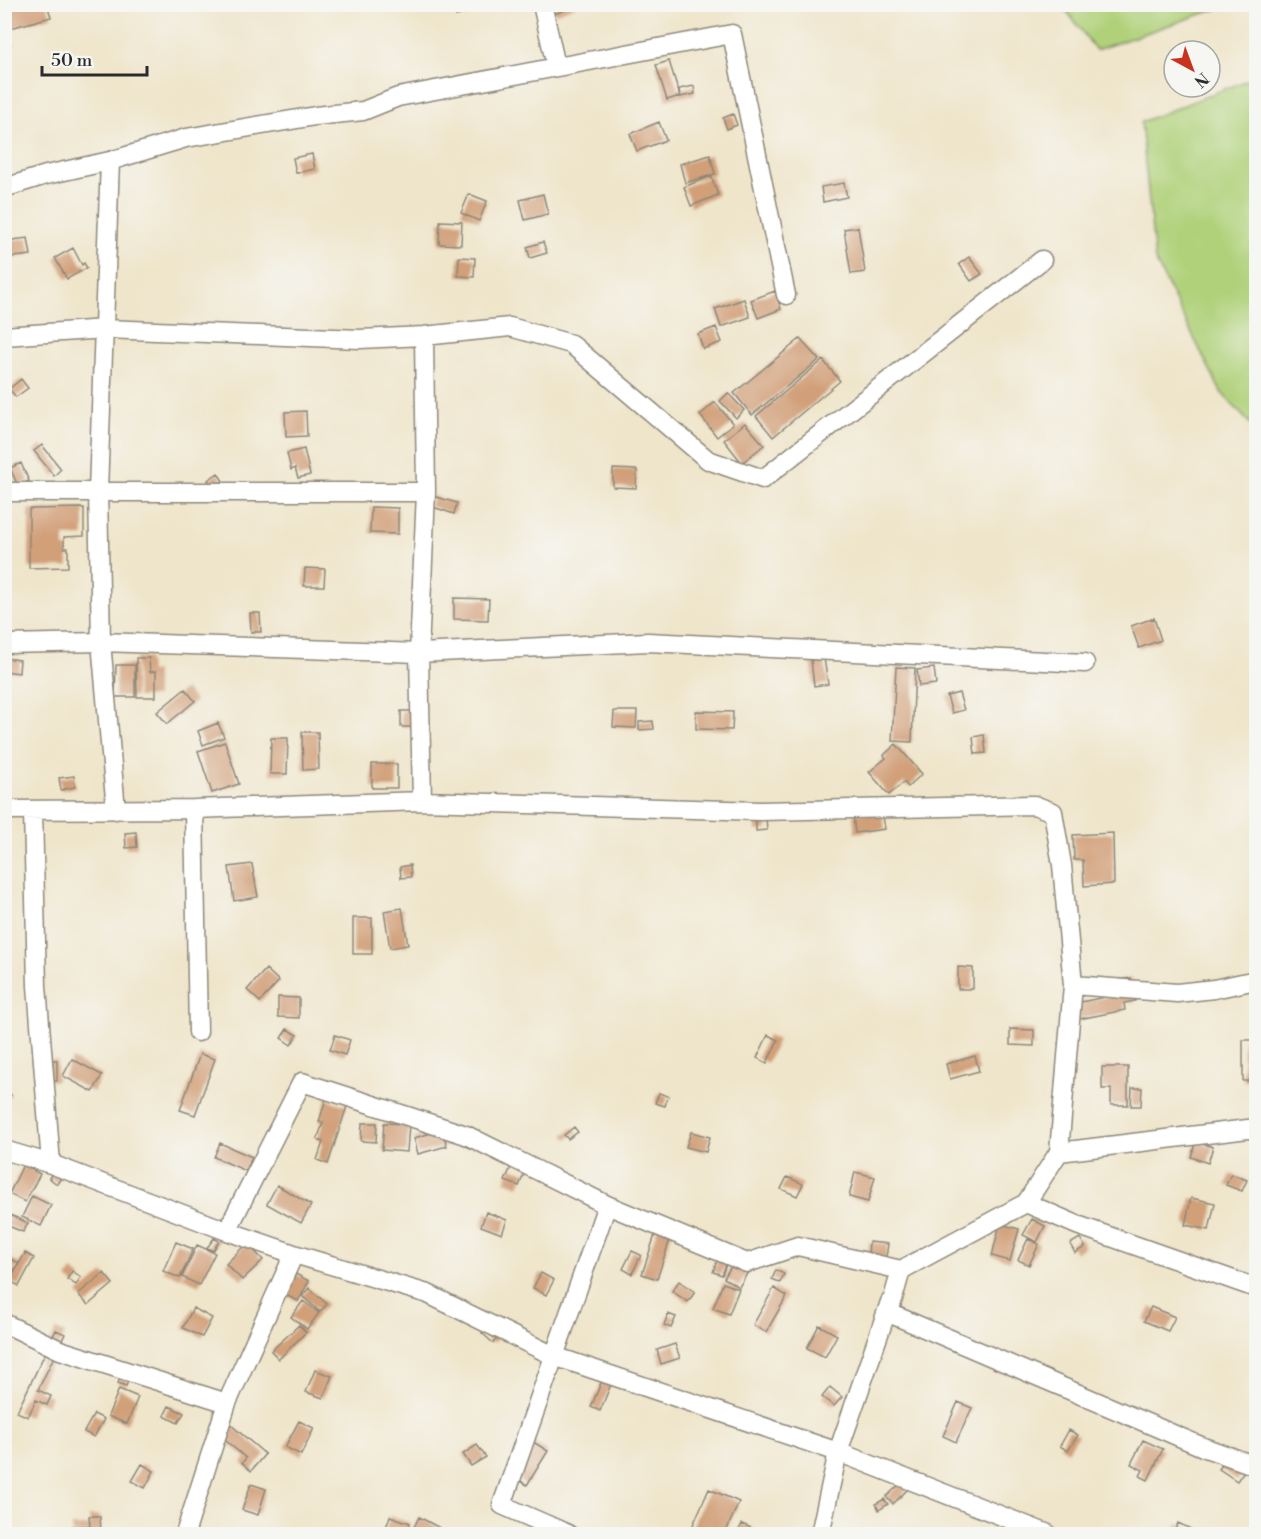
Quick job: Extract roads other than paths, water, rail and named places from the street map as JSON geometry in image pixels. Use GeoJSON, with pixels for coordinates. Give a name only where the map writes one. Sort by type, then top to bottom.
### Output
{"type":"FeatureCollection","features":[{"type":"Feature","properties":{"kind":"street"},"geometry":{"type":"LineString","coordinates":[[542,4],[556,66]]}},
{"type":"Feature","properties":{"kind":"street"},"geometry":{"type":"LineString","coordinates":[[4,188],[46,175],[110,161],[186,138],[315,116],[363,111],[398,97],[732,34],[786,295]]}},
{"type":"Feature","properties":{"kind":"street"},"geometry":{"type":"LineString","coordinates":[[110,161],[98,491],[101,642],[116,810]]}},
{"type":"Feature","properties":{"kind":"street"},"geometry":{"type":"LineString","coordinates":[[4,336],[105,329],[360,339],[424,336],[510,327],[571,344],[708,460],[763,479],[1042,260]]}},
{"type":"Feature","properties":{"kind":"street"},"geometry":{"type":"LineString","coordinates":[[422,801],[419,653],[426,492],[424,336]]}},
{"type":"Feature","properties":{"kind":"street"},"geometry":{"type":"LineString","coordinates":[[4,492],[426,492]]}},
{"type":"Feature","properties":{"kind":"street"},"geometry":{"type":"LineString","coordinates":[[4,644],[101,642],[419,653],[648,642],[1085,663]]}},
{"type":"Feature","properties":{"kind":"street"},"geometry":{"type":"LineString","coordinates":[[4,810],[194,809],[422,801],[760,811],[1034,805],[1053,812],[1062,865],[1073,985],[1059,1152],[1026,1203],[902,1270],[798,1246],[747,1263],[607,1205],[466,1135],[302,1082],[227,1231]]}},
{"type":"Feature","properties":{"kind":"street"},"geometry":{"type":"LineString","coordinates":[[194,809],[198,1032]]}},
{"type":"Feature","properties":{"kind":"street"},"geometry":{"type":"LineString","coordinates":[[33,811],[37,986],[51,1164]]}},
{"type":"Feature","properties":{"kind":"street"},"geometry":{"type":"LineString","coordinates":[[1073,985],[1177,993],[1214,989],[1257,980]]}},
{"type":"Feature","properties":{"kind":"street"},"geometry":{"type":"LineString","coordinates":[[1059,1152],[1257,1128]]}},
{"type":"Feature","properties":{"kind":"street"},"geometry":{"type":"LineString","coordinates":[[4,1150],[51,1164],[294,1254],[428,1294],[554,1356],[838,1452],[1048,1534]]}},
{"type":"Feature","properties":{"kind":"street"},"geometry":{"type":"LineString","coordinates":[[1026,1203],[1077,1225],[1257,1288]]}},
{"type":"Feature","properties":{"kind":"street"},"geometry":{"type":"LineString","coordinates":[[568,1534],[535,1528],[502,1505],[607,1205]]}},
{"type":"Feature","properties":{"kind":"street"},"geometry":{"type":"LineString","coordinates":[[185,1534],[227,1403],[294,1254]]}},
{"type":"Feature","properties":{"kind":"street"},"geometry":{"type":"LineString","coordinates":[[820,1534],[838,1452],[902,1270]]}},
{"type":"Feature","properties":{"kind":"street"},"geometry":{"type":"LineString","coordinates":[[902,1270],[889,1313],[1203,1447],[1257,1466]]}},
{"type":"Feature","properties":{"kind":"street"},"geometry":{"type":"LineString","coordinates":[[4,1323],[60,1350],[227,1403]]}}]}
